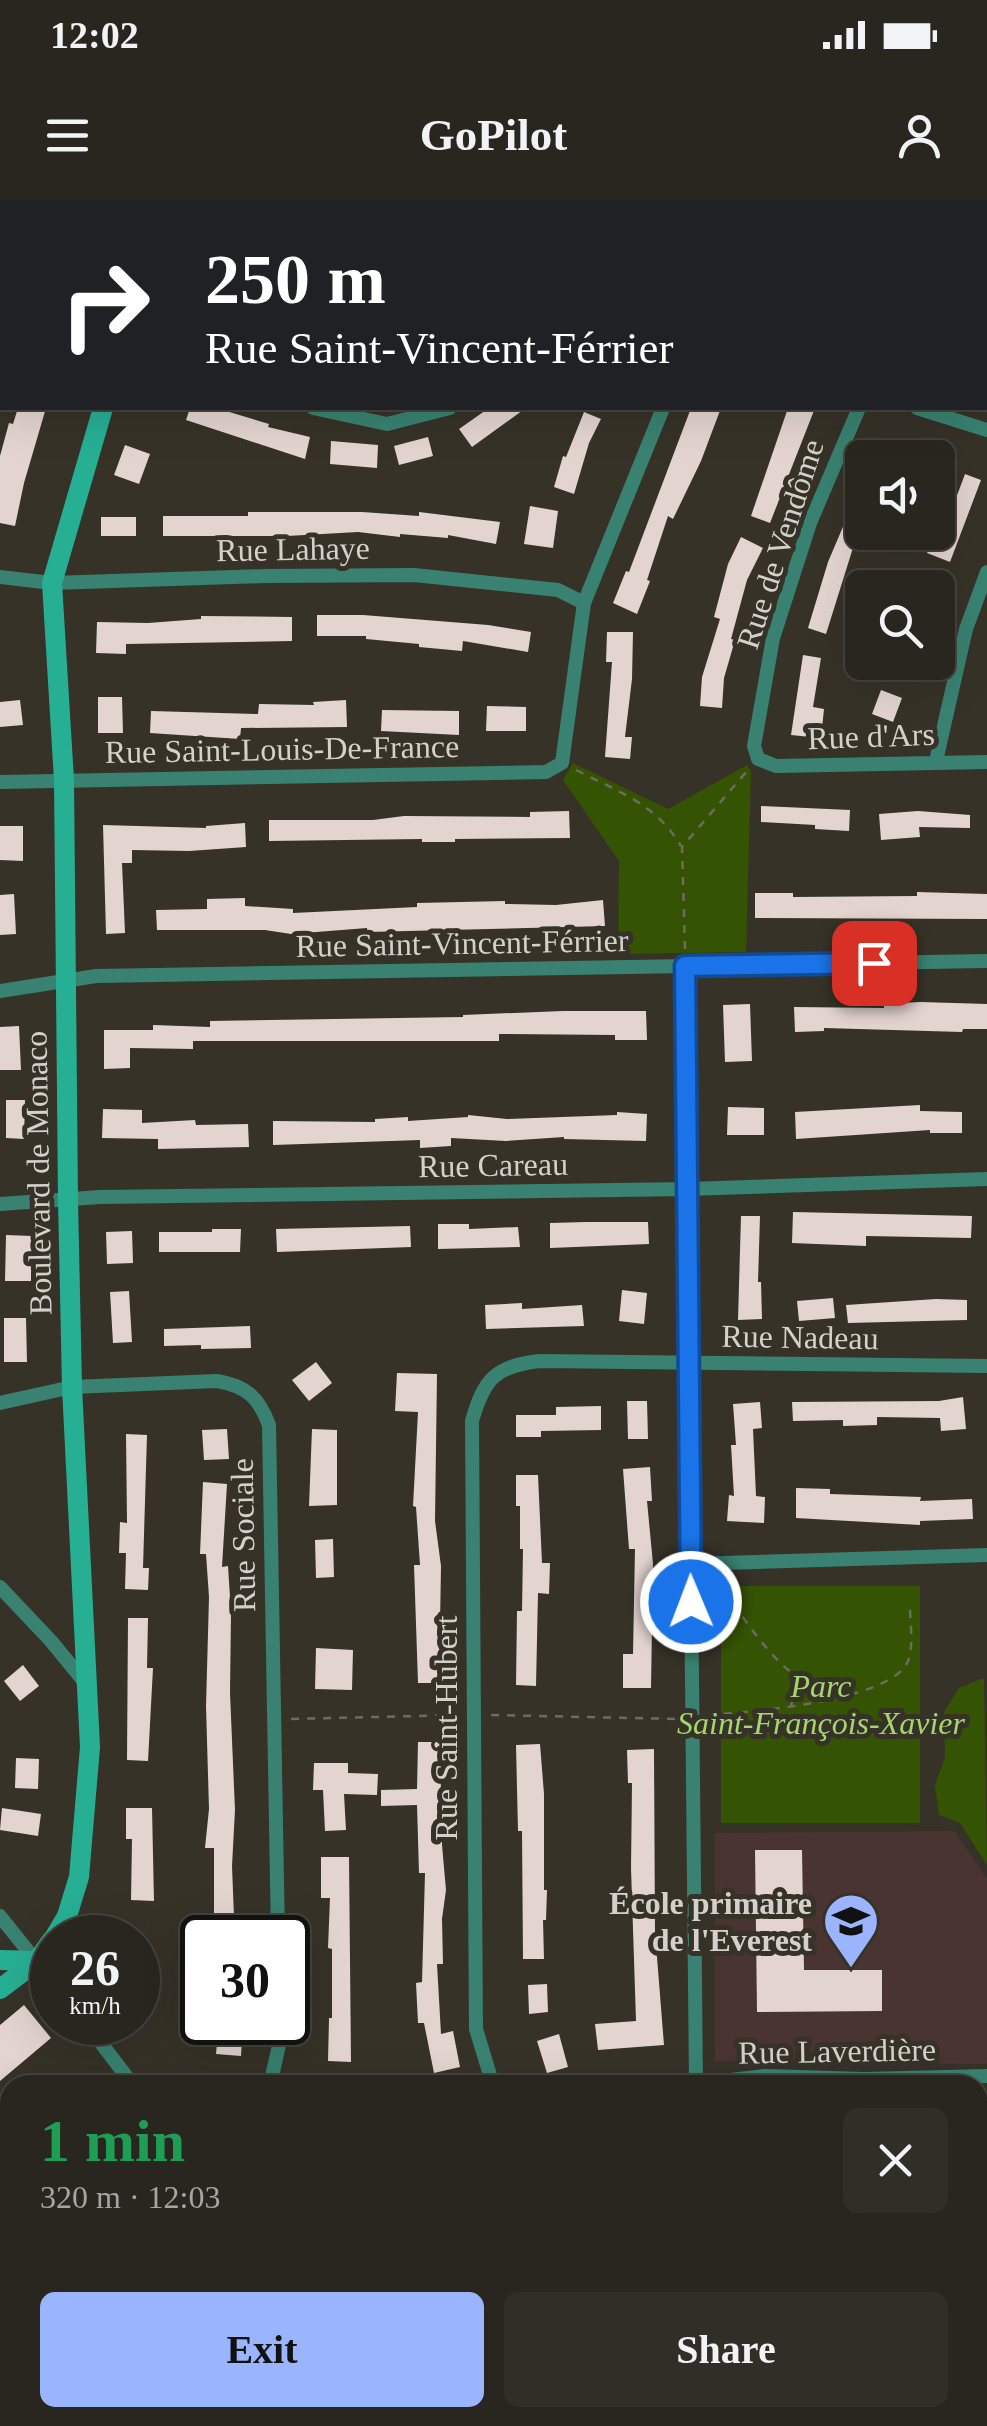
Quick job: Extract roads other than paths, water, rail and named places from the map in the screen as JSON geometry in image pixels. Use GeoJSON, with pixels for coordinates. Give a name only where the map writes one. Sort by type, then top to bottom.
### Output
{"type":"FeatureCollection","features":[{"type":"Feature","properties":{"kind":"street","name":"Boulevard de Monaco"},"geometry":{"type":"LineString","coordinates":[[67,1915],[80,1877],[90,1746],[72,1387],[64,780],[52,583],[102,410]]}},
{"type":"Feature","properties":{"kind":"street"},"geometry":{"type":"LineString","coordinates":[[322,410],[387,424],[442,410]]}},
{"type":"Feature","properties":{"kind":"street"},"geometry":{"type":"LineString","coordinates":[[584,603],[661,410]]}},
{"type":"Feature","properties":{"kind":"street","name":"Rue de Vendôme"},"geometry":{"type":"LineString","coordinates":[[758,759],[754,746],[773,638],[810,523],[858,410]]}},
{"type":"Feature","properties":{"kind":"street"},"geometry":{"type":"LineString","coordinates":[[923,410],[987,430]]}},
{"type":"Feature","properties":{"kind":"street"},"geometry":{"type":"LineString","coordinates":[[936,761],[966,629],[987,572]]}},
{"type":"Feature","properties":{"kind":"street","name":"Rue Lahaye"},"geometry":{"type":"LineString","coordinates":[[0,577],[52,583],[414,575],[558,590],[584,603]]}},
{"type":"Feature","properties":{"kind":"street","name":"Rue Saint-Louis-De-France"},"geometry":{"type":"LineString","coordinates":[[0,782],[546,772],[562,763],[584,603]]}},
{"type":"Feature","properties":{"kind":"street","name":"Rue d'Ars"},"geometry":{"type":"LineString","coordinates":[[758,759],[776,766],[987,762]]}},
{"type":"Feature","properties":{"kind":"street","name":"Rue Saint-Vincent-Férrier"},"geometry":{"type":"LineString","coordinates":[[0,991],[65,978],[987,961]]}},
{"type":"Feature","properties":{"kind":"street"},"geometry":{"type":"LineString","coordinates":[[685,966],[688,1364],[695,1564],[693,2075]]}},
{"type":"Feature","properties":{"kind":"street","name":"Rue Careau"},"geometry":{"type":"LineString","coordinates":[[0,1204],[987,1179]]}},
{"type":"Feature","properties":{"kind":"street","name":"Rue Nadeau"},"geometry":{"type":"LineString","coordinates":[[495,1374],[514,1364],[540,1360],[987,1366]]}},
{"type":"Feature","properties":{"kind":"street","name":"Rue Saint-Hubert"},"geometry":{"type":"LineString","coordinates":[[490,2075],[476,2029],[472,1421],[480,1394],[495,1374]]}},
{"type":"Feature","properties":{"kind":"street","name":"Rue Sociale"},"geometry":{"type":"LineString","coordinates":[[0,1403],[72,1387],[218,1382],[238,1384],[262,1406],[269,1426],[278,1915]]}},
{"type":"Feature","properties":{"kind":"street"},"geometry":{"type":"LineString","coordinates":[[695,1564],[987,1555]]}},
{"type":"Feature","properties":{"kind":"street"},"geometry":{"type":"LineString","coordinates":[[0,1588],[88,1685]]}},
{"type":"Feature","properties":{"kind":"street"},"geometry":{"type":"LineString","coordinates":[[0,1916],[30,1952]]}},
{"type":"Feature","properties":{"kind":"street"},"geometry":{"type":"LineString","coordinates":[[0,1960],[30,1961]]}},
{"type":"Feature","properties":{"kind":"street","name":"Boulevard de Monaco"},"geometry":{"type":"LineString","coordinates":[[0,1989],[30,1966]]}},
{"type":"Feature","properties":{"kind":"street"},"geometry":{"type":"LineString","coordinates":[[102,2045],[125,2075]]}},
{"type":"Feature","properties":{"kind":"street"},"geometry":{"type":"LineString","coordinates":[[272,2075],[279,2045]]}},
{"type":"Feature","properties":{"kind":"place","name":"École primaire de l'Everest"},"geometry":{"type":"Point","coordinates":[851,1970]}},
{"type":"Feature","properties":{"kind":"park label","name":"Parc Saint-François-Xavier"},"geometry":{"type":"Point","coordinates":[821,1704]}}]}
